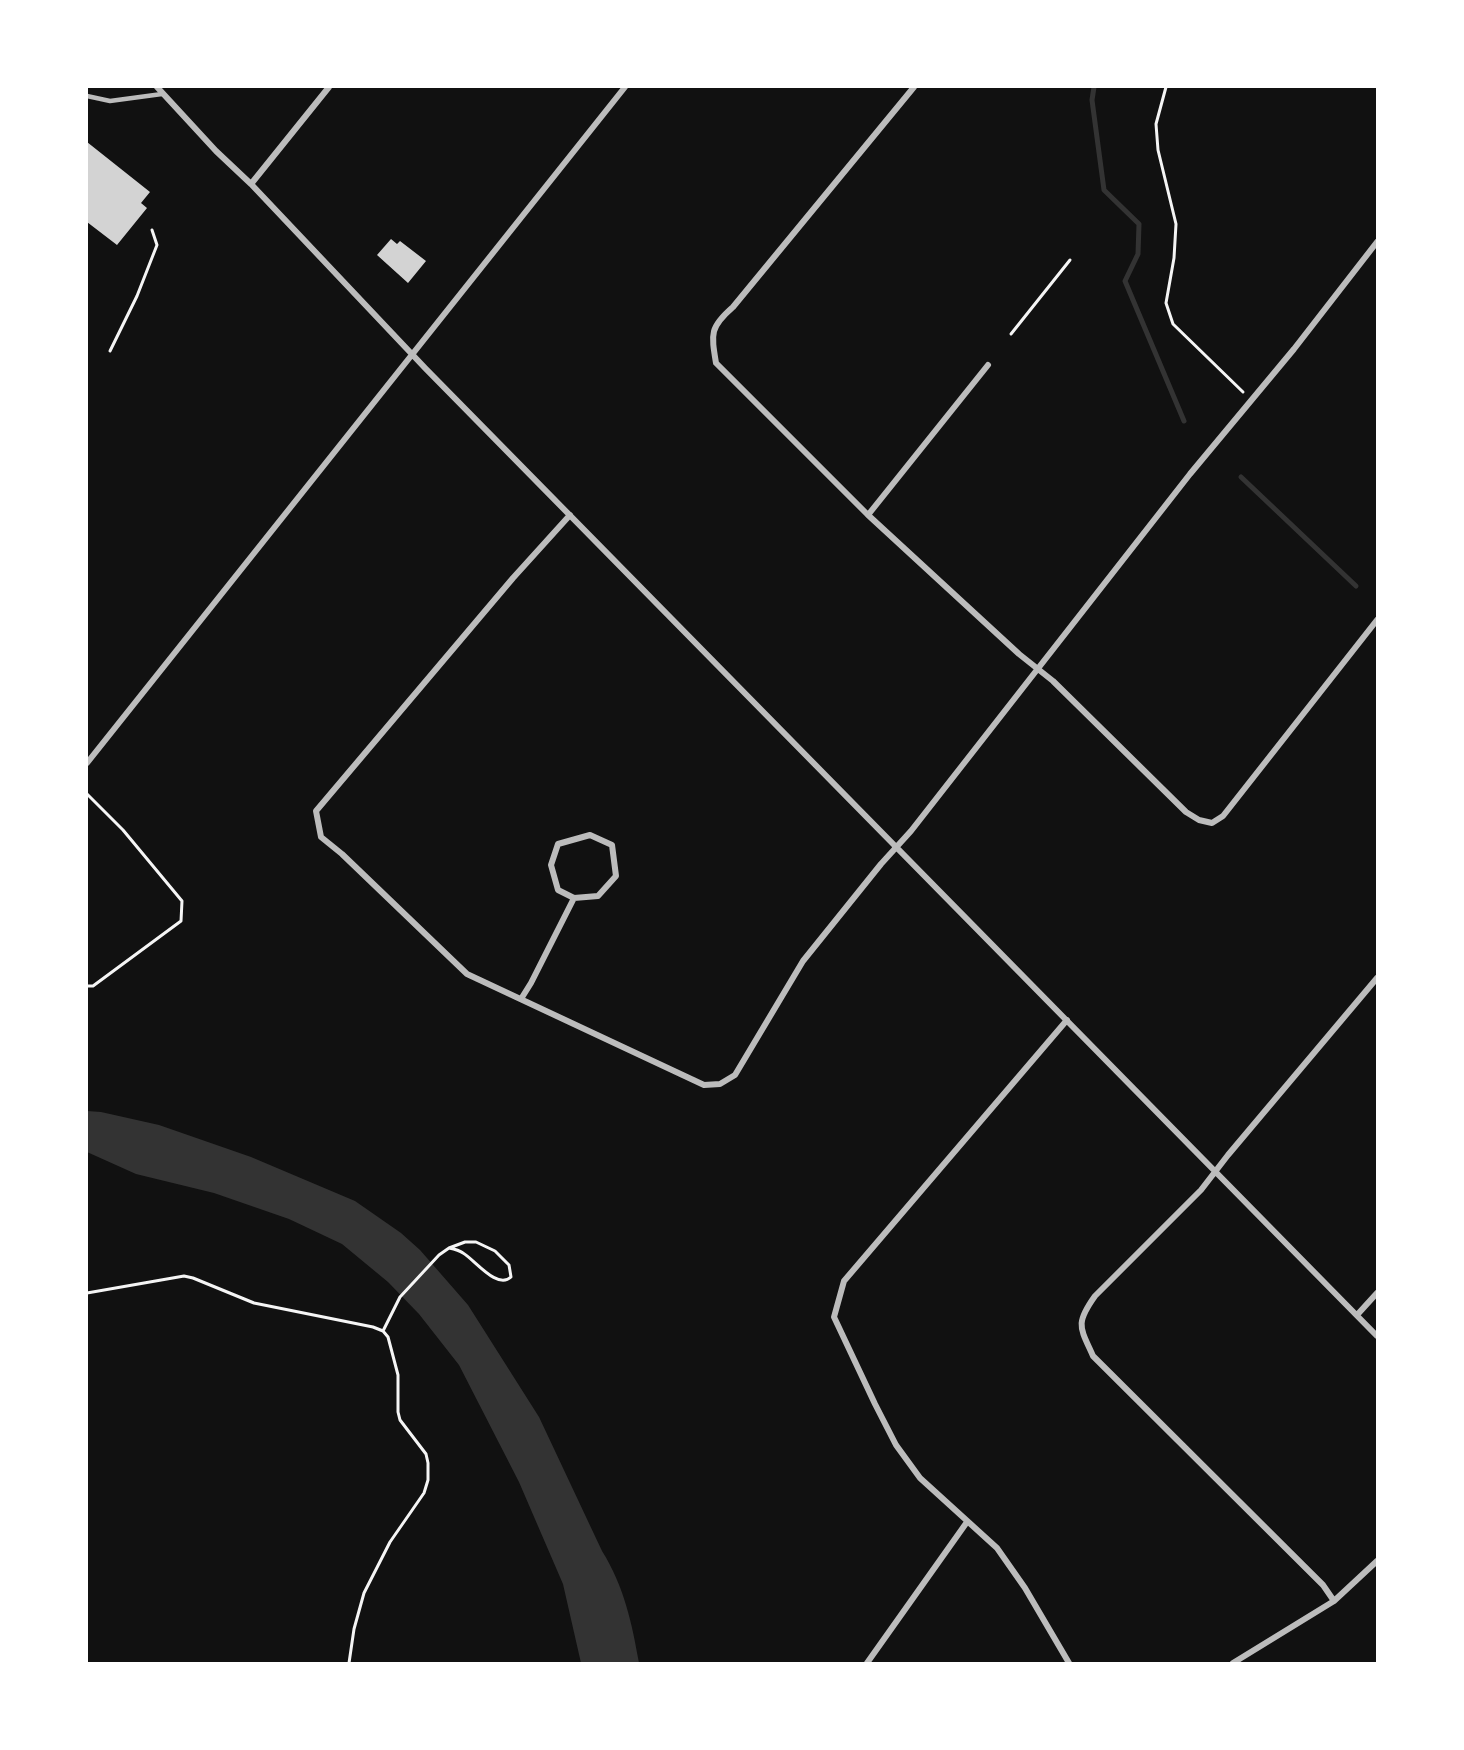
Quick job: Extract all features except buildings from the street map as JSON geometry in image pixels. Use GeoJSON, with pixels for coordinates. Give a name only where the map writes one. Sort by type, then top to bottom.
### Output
{"type":"FeatureCollection","features":[{"type":"Feature","properties":{"kind":"street"},"geometry":{"type":"LineString","coordinates":[[157,87],[412,355],[1377,1336]]}},
{"type":"Feature","properties":{"kind":"street"},"geometry":{"type":"LineString","coordinates":[[251,184],[329,87]]}},
{"type":"Feature","properties":{"kind":"street"},"geometry":{"type":"LineString","coordinates":[[87,764],[626,87]]}},
{"type":"Feature","properties":{"kind":"street"},"geometry":{"type":"LineString","coordinates":[[914,87],[733,307],[717,321],[712,340],[716,363],[868,515],[1019,654],[1037,667],[1186,812],[1200,820],[1212,823],[1223,816],[1377,620]]}},
{"type":"Feature","properties":{"kind":"street"},"geometry":{"type":"LineString","coordinates":[[570,515],[513,578],[316,811],[321,837],[342,854],[467,974],[704,1085],[720,1084],[735,1075],[803,961],[897,847],[1190,474],[1294,349],[1377,242]]}},
{"type":"Feature","properties":{"kind":"street"},"geometry":{"type":"LineString","coordinates":[[868,515],[988,365]]}},
{"type":"Feature","properties":{"kind":"street"},"geometry":{"type":"LineString","coordinates":[[590,835],[612,845],[616,876],[598,896],[574,898],[558,890],[551,865],[558,844],[590,835]]}},
{"type":"Feature","properties":{"kind":"street"},"geometry":{"type":"LineString","coordinates":[[521,999],[574,898]]}},
{"type":"Feature","properties":{"kind":"street"},"geometry":{"type":"LineString","coordinates":[[1334,1601],[1323,1585],[1093,1356],[1081,1332],[1084,1312],[1095,1296],[1196,1195],[1377,978]]}},
{"type":"Feature","properties":{"kind":"street"},"geometry":{"type":"LineString","coordinates":[[1067,1020],[843,1281],[834,1317],[874,1404],[896,1445],[920,1478],[997,1548],[1020,1580],[1069,1663]]}},
{"type":"Feature","properties":{"kind":"street"},"geometry":{"type":"LineString","coordinates":[[1357,1315],[1377,1293]]}},
{"type":"Feature","properties":{"kind":"street"},"geometry":{"type":"LineString","coordinates":[[867,1663],[967,1522]]}},
{"type":"Feature","properties":{"kind":"street"},"geometry":{"type":"LineString","coordinates":[[1233,1663],[1334,1601],[1377,1561]]}},
{"type":"Feature","properties":{"kind":"lane"},"geometry":{"type":"LineString","coordinates":[[87,96],[111,101],[162,94]]}},
{"type":"Feature","properties":{"kind":"path"},"geometry":{"type":"LineString","coordinates":[[1166,87],[1156,124],[1158,150],[1176,224],[1174,258],[1166,303],[1173,324],[1252,400]]}},
{"type":"Feature","properties":{"kind":"path"},"geometry":{"type":"LineString","coordinates":[[111,351],[157,246],[152,230]]}},
{"type":"Feature","properties":{"kind":"path"},"geometry":{"type":"LineString","coordinates":[[1011,334],[1070,260]]}},
{"type":"Feature","properties":{"kind":"path"},"geometry":{"type":"LineString","coordinates":[[87,794],[123,830],[182,901],[180,921],[93,986],[87,986]]}},
{"type":"Feature","properties":{"kind":"path"},"geometry":{"type":"LineString","coordinates":[[383,1331],[400,1297],[449,1248],[465,1242],[476,1242],[495,1251],[510,1265],[511,1277],[503,1281],[496,1279],[462,1251],[449,1248]]}},
{"type":"Feature","properties":{"kind":"path"},"geometry":{"type":"LineString","coordinates":[[87,1293],[184,1276],[254,1303],[373,1327],[383,1331],[388,1337],[398,1375],[400,1420],[426,1454],[428,1480],[424,1493],[390,1542],[364,1593],[354,1629],[349,1663]]}},
{"type":"Feature","properties":{"kind":"shaded area"},"geometry":{"type":"Polygon","coordinates":[[[87,1111],[159,1125],[251,1157],[355,1201],[401,1233],[420,1250],[468,1305],[539,1417],[622,1591],[639,1663],[581,1663],[563,1584],[519,1482],[459,1365],[419,1314],[388,1282],[342,1244],[289,1219],[214,1193],[136,1174],[87,1152],[87,1111]]]}},
{"type":"Feature","properties":{"kind":"waterway"},"geometry":{"type":"LineString","coordinates":[[1094,87],[1092,100],[1104,190],[1139,224],[1138,254],[1125,281],[1184,421]]}},
{"type":"Feature","properties":{"kind":"waterway"},"geometry":{"type":"LineString","coordinates":[[1241,477],[1356,586]]}}]}
